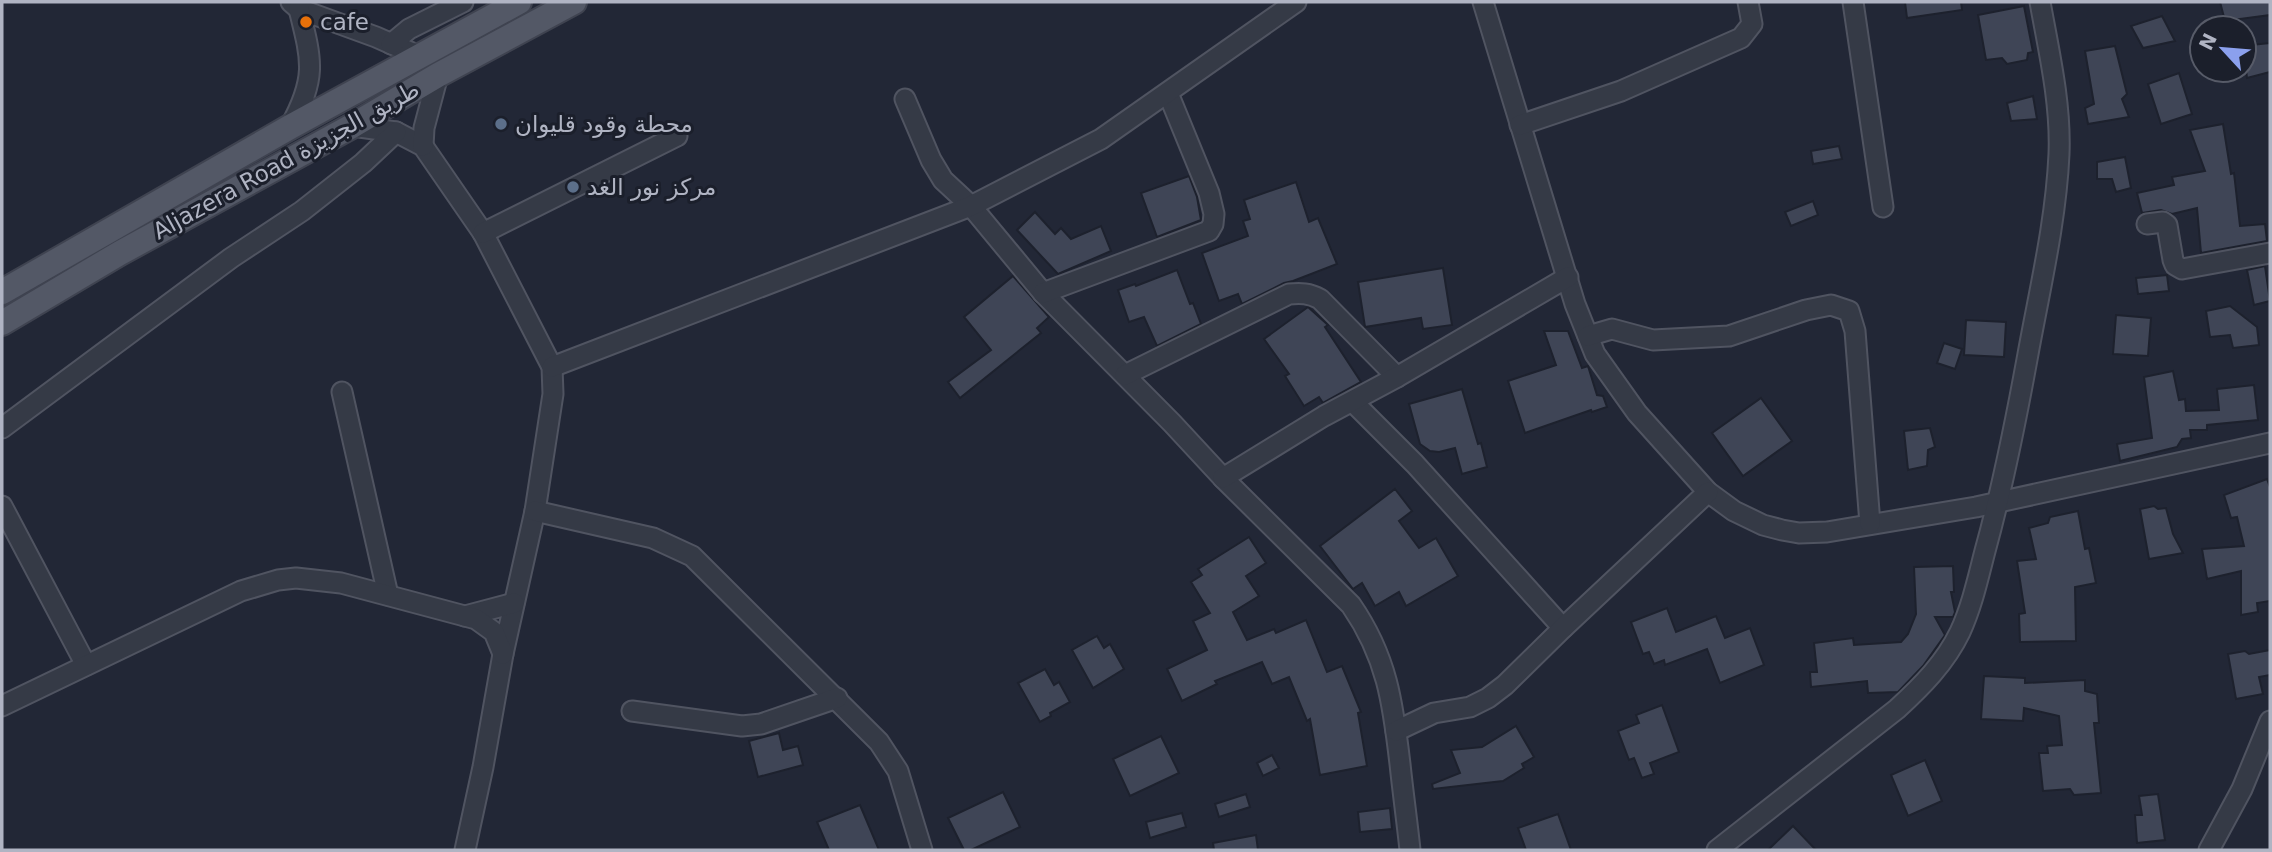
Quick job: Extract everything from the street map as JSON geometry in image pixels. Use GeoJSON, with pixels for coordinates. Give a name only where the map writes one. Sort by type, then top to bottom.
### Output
{"type":"FeatureCollection","features":[{"type":"Feature","properties":{"kind":"main road","name":"Aljazera Road طريق الجزيزة"},"geometry":{"type":"LineString","coordinates":[[2,292],[290,127],[519,2]]}},
{"type":"Feature","properties":{"kind":"main road","name":"Aljazera Road طريق الجزيزة"},"geometry":{"type":"LineString","coordinates":[[2,323],[120,253],[574,2]]}},
{"type":"Feature","properties":{"kind":"street"},"geometry":{"type":"LineString","coordinates":[[391,44],[409,29],[463,2]]}},
{"type":"Feature","properties":{"kind":"street"},"geometry":{"type":"LineString","coordinates":[[552,367],[971,206],[1101,139],[1296,2]]}},
{"type":"Feature","properties":{"kind":"street"},"geometry":{"type":"LineString","coordinates":[[1483,2],[1575,304],[1602,366],[1637,413],[1708,492],[1734,511],[1763,525],[1799,533],[1827,532],[1998,503],[2270,443]]}},
{"type":"Feature","properties":{"kind":"street"},"geometry":{"type":"LineString","coordinates":[[1520,125],[1621,91],[1741,38],[1752,24],[1748,2]]}},
{"type":"Feature","properties":{"kind":"street"},"geometry":{"type":"LineString","coordinates":[[1853,2],[1883,207]]}},
{"type":"Feature","properties":{"kind":"street"},"geometry":{"type":"LineString","coordinates":[[1717,850],[1897,709],[1941,664],[1960,631],[1971,603],[1998,503],[2041,282],[2057,173],[2058,122],[2055,86],[2040,2]]}},
{"type":"Feature","properties":{"kind":"street"},"geometry":{"type":"LineString","coordinates":[[295,6],[419,56]]}},
{"type":"Feature","properties":{"kind":"street"},"geometry":{"type":"LineString","coordinates":[[290,127],[308,89],[311,74],[310,51],[295,6]]}},
{"type":"Feature","properties":{"kind":"street"},"geometry":{"type":"LineString","coordinates":[[423,146],[424,128],[438,75]]}},
{"type":"Feature","properties":{"kind":"street"},"geometry":{"type":"LineString","coordinates":[[1043,293],[1209,231],[1214,215],[1209,194],[1168,93]]}},
{"type":"Feature","properties":{"kind":"street"},"geometry":{"type":"LineString","coordinates":[[905,99],[943,180],[971,206],[1043,293],[1351,605],[1366,626],[1387,676],[1410,850]]}},
{"type":"Feature","properties":{"kind":"street"},"geometry":{"type":"LineString","coordinates":[[352,126],[396,132],[423,146],[483,233],[552,367],[553,394],[535,511],[503,654],[465,850]]}},
{"type":"Feature","properties":{"kind":"street"},"geometry":{"type":"LineString","coordinates":[[2,429],[231,258],[303,211],[363,163],[396,132]]}},
{"type":"Feature","properties":{"kind":"street"},"geometry":{"type":"LineString","coordinates":[[483,233],[677,136]]}},
{"type":"Feature","properties":{"kind":"street"},"geometry":{"type":"LineString","coordinates":[[2147,224],[2163,222],[2167,225],[2173,260],[2175,265],[2182,269],[2270,253]]}},
{"type":"Feature","properties":{"kind":"street"},"geometry":{"type":"LineString","coordinates":[[1223,478],[1324,416],[1397,377],[1567,277]]}},
{"type":"Feature","properties":{"kind":"street"},"geometry":{"type":"LineString","coordinates":[[1125,375],[1289,294],[1299,293],[1320,299],[1397,377]]}},
{"type":"Feature","properties":{"kind":"street"},"geometry":{"type":"LineString","coordinates":[[1588,336],[1612,329],[1653,340],[1729,336],[1806,310],[1831,305],[1849,311],[1855,331],[1870,524]]}},
{"type":"Feature","properties":{"kind":"street"},"geometry":{"type":"LineString","coordinates":[[342,392],[388,595]]}},
{"type":"Feature","properties":{"kind":"street"},"geometry":{"type":"LineString","coordinates":[[1353,402],[1415,464],[1563,628]]}},
{"type":"Feature","properties":{"kind":"street"},"geometry":{"type":"LineString","coordinates":[[1396,731],[1434,713],[1470,707],[1488,698],[1520,672],[1708,492]]}},
{"type":"Feature","properties":{"kind":"street"},"geometry":{"type":"LineString","coordinates":[[2,506],[86,665]]}},
{"type":"Feature","properties":{"kind":"street"},"geometry":{"type":"LineString","coordinates":[[535,511],[653,538],[692,556],[837,698],[889,754],[898,771],[922,850]]}},
{"type":"Feature","properties":{"kind":"street"},"geometry":{"type":"LineString","coordinates":[[2,706],[241,591],[278,580],[296,578],[341,583],[476,619],[494,632],[503,654]]}},
{"type":"Feature","properties":{"kind":"street"},"geometry":{"type":"LineString","coordinates":[[466,616],[514,603]]}},
{"type":"Feature","properties":{"kind":"street"},"geometry":{"type":"LineString","coordinates":[[632,711],[742,726],[761,724],[837,698]]}},
{"type":"Feature","properties":{"kind":"street"},"geometry":{"type":"LineString","coordinates":[[2208,850],[2242,789],[2270,721]]}},
{"type":"Feature","properties":{"kind":"building"},"geometry":{"type":"Polygon","coordinates":[[[1905,2],[1961,2],[1962,10],[1907,18],[1905,2]]]}},
{"type":"Feature","properties":{"kind":"building"},"geometry":{"type":"Polygon","coordinates":[[[2220,2],[2270,2],[2270,15],[2223,14],[2220,2]]]}},
{"type":"Feature","properties":{"kind":"building"},"geometry":{"type":"Polygon","coordinates":[[[2024,6],[2033,52],[2028,53],[2027,60],[2007,64],[2002,58],[1986,60],[1978,15],[2024,6]]]}},
{"type":"Feature","properties":{"kind":"building"},"geometry":{"type":"Polygon","coordinates":[[[2162,16],[2175,41],[2143,48],[2131,26],[2162,16]]]}},
{"type":"Feature","properties":{"kind":"building"},"geometry":{"type":"Polygon","coordinates":[[[2270,43],[2270,72],[2258,75],[2258,44],[2270,43]]]}},
{"type":"Feature","properties":{"kind":"building"},"geometry":{"type":"Polygon","coordinates":[[[2115,46],[2127,94],[2122,99],[2129,117],[2088,124],[2085,108],[2094,104],[2085,51],[2115,46]]]}},
{"type":"Feature","properties":{"kind":"building"},"geometry":{"type":"Polygon","coordinates":[[[2179,73],[2192,114],[2161,124],[2148,84],[2179,73]]]}},
{"type":"Feature","properties":{"kind":"building"},"geometry":{"type":"Polygon","coordinates":[[[2033,96],[2037,119],[2011,121],[2007,103],[2033,96]]]}},
{"type":"Feature","properties":{"kind":"building"},"geometry":{"type":"Polygon","coordinates":[[[2223,124],[2231,174],[2234,173],[2240,226],[2265,224],[2267,241],[2201,253],[2197,208],[2172,214],[2161,210],[2142,213],[2137,193],[2174,185],[2172,177],[2205,171],[2190,130],[2223,124]]]}},
{"type":"Feature","properties":{"kind":"building"},"geometry":{"type":"Polygon","coordinates":[[[1839,146],[1842,159],[1813,164],[1811,151],[1839,146]]]}},
{"type":"Feature","properties":{"kind":"building"},"geometry":{"type":"Polygon","coordinates":[[[2125,157],[2131,188],[2116,192],[2112,179],[2097,179],[2097,162],[2125,157]]]}},
{"type":"Feature","properties":{"kind":"building"},"geometry":{"type":"Polygon","coordinates":[[[1189,176],[1197,197],[1201,220],[1157,237],[1141,193],[1189,176]]]}},
{"type":"Feature","properties":{"kind":"building"},"geometry":{"type":"Polygon","coordinates":[[[1296,182],[1309,222],[1318,218],[1337,264],[1284,283],[1242,304],[1238,294],[1219,301],[1202,253],[1248,236],[1243,221],[1250,219],[1244,200],[1296,182]]]}},
{"type":"Feature","properties":{"kind":"building"},"geometry":{"type":"Polygon","coordinates":[[[1813,201],[1818,215],[1791,226],[1785,212],[1813,201]]]}},
{"type":"Feature","properties":{"kind":"building"},"geometry":{"type":"Polygon","coordinates":[[[1035,212],[1055,234],[1061,228],[1071,239],[1101,226],[1111,251],[1058,274],[1017,230],[1035,212]]]}},
{"type":"Feature","properties":{"kind":"building"},"geometry":{"type":"Polygon","coordinates":[[[2265,266],[2270,301],[2254,305],[2247,270],[2265,266]]]}},
{"type":"Feature","properties":{"kind":"building"},"geometry":{"type":"Polygon","coordinates":[[[1443,268],[1452,325],[1423,329],[1421,318],[1365,327],[1358,282],[1443,268]]]}},
{"type":"Feature","properties":{"kind":"building"},"geometry":{"type":"Polygon","coordinates":[[[1177,270],[1201,324],[1157,346],[1144,317],[1129,322],[1118,290],[1177,270]]]}},
{"type":"Feature","properties":{"kind":"building"},"geometry":{"type":"Polygon","coordinates":[[[2167,275],[2169,291],[2138,294],[2136,278],[2167,275]]]}},
{"type":"Feature","properties":{"kind":"building"},"geometry":{"type":"Polygon","coordinates":[[[1013,276],[1049,317],[1037,328],[1041,333],[960,398],[948,382],[991,350],[964,317],[1013,276]]]}},
{"type":"Feature","properties":{"kind":"building"},"geometry":{"type":"Polygon","coordinates":[[[2230,306],[2257,327],[2259,345],[2233,348],[2230,335],[2210,337],[2206,311],[2230,306]]]}},
{"type":"Feature","properties":{"kind":"building"},"geometry":{"type":"Polygon","coordinates":[[[1308,307],[1328,325],[1325,327],[1361,382],[1323,403],[1319,397],[1304,406],[1285,376],[1289,374],[1264,339],[1308,307]]]}},
{"type":"Feature","properties":{"kind":"building"},"geometry":{"type":"Polygon","coordinates":[[[2116,315],[2151,318],[2148,356],[2113,354],[2116,315]]]}},
{"type":"Feature","properties":{"kind":"building"},"geometry":{"type":"Polygon","coordinates":[[[1966,320],[2006,322],[2004,357],[1964,355],[1966,320]]]}},
{"type":"Feature","properties":{"kind":"building"},"geometry":{"type":"Polygon","coordinates":[[[1544,331],[1568,331],[1582,368],[1588,366],[1597,395],[1603,396],[1607,407],[1525,433],[1508,381],[1556,365],[1544,331]]]}},
{"type":"Feature","properties":{"kind":"building"},"geometry":{"type":"Polygon","coordinates":[[[1944,343],[1962,349],[1955,369],[1937,363],[1944,343]]]}},
{"type":"Feature","properties":{"kind":"building"},"geometry":{"type":"Polygon","coordinates":[[[2173,371],[2179,400],[2185,399],[2186,411],[2219,410],[2217,389],[2254,385],[2258,420],[2207,425],[2207,430],[2190,430],[2191,438],[2182,439],[2177,447],[2120,461],[2117,444],[2152,438],[2144,377],[2173,371]]]}},
{"type":"Feature","properties":{"kind":"building"},"geometry":{"type":"Polygon","coordinates":[[[1462,389],[1487,467],[1462,474],[1455,448],[1430,451],[1420,444],[1409,404],[1462,389]]]}},
{"type":"Feature","properties":{"kind":"building"},"geometry":{"type":"Polygon","coordinates":[[[1761,398],[1792,441],[1743,476],[1712,433],[1761,398]]]}},
{"type":"Feature","properties":{"kind":"building"},"geometry":{"type":"Polygon","coordinates":[[[1930,428],[1935,447],[1928,450],[1927,466],[1908,470],[1904,431],[1930,428]]]}},
{"type":"Feature","properties":{"kind":"building"},"geometry":{"type":"Polygon","coordinates":[[[2267,479],[2270,487],[2270,601],[2257,603],[2258,612],[2241,615],[2241,571],[2207,579],[2202,549],[2244,546],[2237,517],[2231,518],[2224,495],[2267,479]]]}},
{"type":"Feature","properties":{"kind":"building"},"geometry":{"type":"Polygon","coordinates":[[[1395,489],[1412,511],[1399,521],[1419,548],[1436,538],[1458,576],[1406,606],[1399,592],[1375,606],[1362,583],[1353,589],[1320,546],[1395,489]]]}},
{"type":"Feature","properties":{"kind":"building"},"geometry":{"type":"Polygon","coordinates":[[[2154,506],[2158,509],[2166,508],[2173,534],[2183,553],[2149,559],[2140,509],[2154,506]]]}},
{"type":"Feature","properties":{"kind":"building"},"geometry":{"type":"Polygon","coordinates":[[[2078,511],[2085,549],[2089,548],[2096,583],[2075,587],[2076,641],[2020,642],[2019,614],[2025,613],[2017,561],[2036,559],[2029,528],[2048,523],[2050,517],[2078,511]]]}},
{"type":"Feature","properties":{"kind":"building"},"geometry":{"type":"Polygon","coordinates":[[[1249,537],[1266,563],[1246,576],[1259,596],[1233,612],[1247,640],[1274,629],[1276,633],[1306,620],[1327,672],[1342,666],[1361,712],[1358,713],[1367,766],[1320,775],[1310,719],[1307,721],[1289,677],[1272,684],[1262,662],[1215,681],[1217,684],[1182,701],[1167,669],[1207,650],[1193,621],[1210,613],[1191,582],[1202,575],[1198,569],[1249,537]]]}},
{"type":"Feature","properties":{"kind":"building"},"geometry":{"type":"Polygon","coordinates":[[[1953,566],[1953,617],[1935,617],[1945,635],[1923,666],[1898,692],[1868,693],[1867,681],[1811,687],[1810,672],[1817,672],[1814,643],[1853,638],[1854,645],[1901,642],[1908,634],[1916,614],[1914,567],[1953,566]]]}},
{"type":"Feature","properties":{"kind":"building"},"geometry":{"type":"Polygon","coordinates":[[[1667,608],[1676,632],[1716,616],[1725,638],[1750,628],[1764,665],[1720,683],[1707,649],[1665,665],[1664,660],[1654,664],[1649,652],[1643,654],[1631,622],[1667,608]]]}},
{"type":"Feature","properties":{"kind":"building"},"geometry":{"type":"Polygon","coordinates":[[[1097,636],[1104,648],[1110,644],[1124,669],[1093,688],[1072,650],[1097,636]]]}},
{"type":"Feature","properties":{"kind":"building"},"geometry":{"type":"Polygon","coordinates":[[[2270,650],[2270,675],[2259,677],[2263,694],[2236,699],[2228,654],[2270,650]]]}},
{"type":"Feature","properties":{"kind":"building"},"geometry":{"type":"Polygon","coordinates":[[[1045,669],[1054,685],[1059,682],[1070,702],[1040,722],[1018,683],[1045,669]]]}},
{"type":"Feature","properties":{"kind":"building"},"geometry":{"type":"Polygon","coordinates":[[[1984,676],[2025,678],[2025,683],[2085,680],[2085,691],[2097,694],[2099,723],[2094,723],[2101,793],[2074,795],[2070,789],[2043,791],[2039,753],[2048,753],[2047,746],[2062,745],[2059,716],[2024,708],[2023,721],[1981,719],[1984,676]]]}},
{"type":"Feature","properties":{"kind":"building"},"geometry":{"type":"Polygon","coordinates":[[[1662,705],[1679,752],[1650,763],[1654,774],[1642,778],[1634,758],[1629,760],[1618,731],[1639,723],[1636,715],[1662,705]]]}},
{"type":"Feature","properties":{"kind":"building"},"geometry":{"type":"Polygon","coordinates":[[[1516,726],[1534,757],[1522,764],[1524,768],[1503,781],[1433,789],[1432,784],[1460,773],[1451,750],[1482,747],[1516,726]]]}},
{"type":"Feature","properties":{"kind":"building"},"geometry":{"type":"Polygon","coordinates":[[[779,733],[783,750],[798,746],[803,765],[758,777],[749,741],[779,733]]]}},
{"type":"Feature","properties":{"kind":"building"},"geometry":{"type":"Polygon","coordinates":[[[1161,736],[1179,773],[1130,796],[1113,759],[1161,736]]]}},
{"type":"Feature","properties":{"kind":"building"},"geometry":{"type":"Polygon","coordinates":[[[1272,755],[1279,768],[1263,776],[1257,763],[1272,755]]]}},
{"type":"Feature","properties":{"kind":"building"},"geometry":{"type":"Polygon","coordinates":[[[1925,760],[1942,801],[1908,816],[1891,775],[1925,760]]]}},
{"type":"Feature","properties":{"kind":"building"},"geometry":{"type":"Polygon","coordinates":[[[1003,792],[1020,827],[971,850],[964,850],[948,818],[1003,792]]]}},
{"type":"Feature","properties":{"kind":"building"},"geometry":{"type":"Polygon","coordinates":[[[1246,794],[1250,807],[1219,817],[1215,804],[1246,794]]]}},
{"type":"Feature","properties":{"kind":"building"},"geometry":{"type":"Polygon","coordinates":[[[2158,794],[2165,840],[2137,843],[2135,815],[2142,815],[2139,796],[2158,794]]]}},
{"type":"Feature","properties":{"kind":"building"},"geometry":{"type":"Polygon","coordinates":[[[860,805],[879,850],[829,850],[817,822],[860,805]]]}},
{"type":"Feature","properties":{"kind":"building"},"geometry":{"type":"Polygon","coordinates":[[[1390,808],[1392,829],[1360,832],[1358,812],[1390,808]]]}},
{"type":"Feature","properties":{"kind":"building"},"geometry":{"type":"Polygon","coordinates":[[[1182,813],[1186,827],[1150,838],[1146,822],[1182,813]]]}},
{"type":"Feature","properties":{"kind":"building"},"geometry":{"type":"Polygon","coordinates":[[[1558,814],[1571,850],[1526,850],[1518,828],[1558,814]]]}},
{"type":"Feature","properties":{"kind":"building"},"geometry":{"type":"Polygon","coordinates":[[[1793,826],[1816,850],[1768,850],[1793,826]]]}},
{"type":"Feature","properties":{"kind":"building"},"geometry":{"type":"Polygon","coordinates":[[[1256,835],[1258,850],[1214,850],[1213,843],[1256,835]]]}},
{"type":"Feature","properties":{"kind":"place","name":"cafe"},"geometry":{"type":"Point","coordinates":[306,22]}},
{"type":"Feature","properties":{"kind":"place","name":"محطة وقود قليوان"},"geometry":{"type":"Point","coordinates":[501,124]}},
{"type":"Feature","properties":{"kind":"place","name":"مركز نور الغد"},"geometry":{"type":"Point","coordinates":[573,187]}}]}
